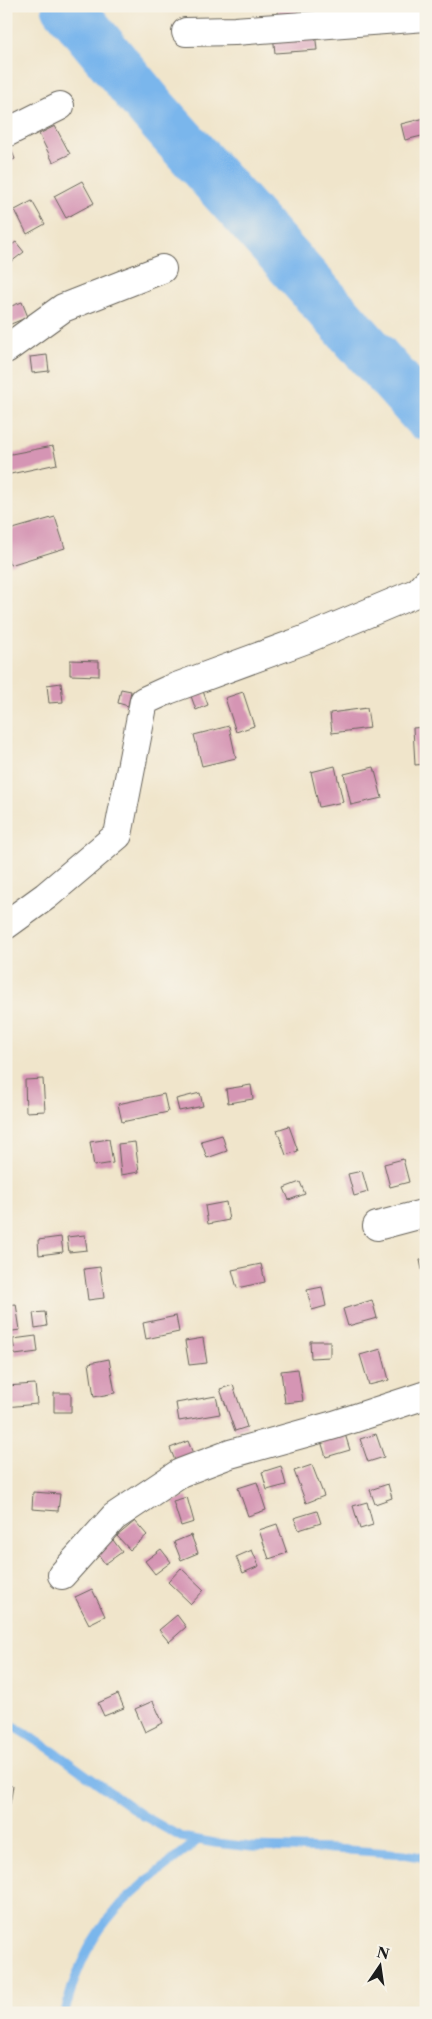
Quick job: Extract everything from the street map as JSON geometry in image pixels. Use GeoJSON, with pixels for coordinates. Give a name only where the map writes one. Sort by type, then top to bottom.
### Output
{"type":"FeatureCollection","features":[{"type":"Feature","properties":{"kind":"street"},"geometry":{"type":"LineString","coordinates":[[186,32],[426,17]]}},
{"type":"Feature","properties":{"kind":"street"},"geometry":{"type":"LineString","coordinates":[[6,133],[60,106]]}},
{"type":"Feature","properties":{"kind":"street"},"geometry":{"type":"LineString","coordinates":[[6,349],[63,308],[162,269]]}},
{"type":"Feature","properties":{"kind":"street"},"geometry":{"type":"LineString","coordinates":[[6,925],[46,896],[118,835],[132,754],[144,701],[168,690],[312,636],[418,592],[426,583]]}},
{"type":"Feature","properties":{"kind":"street"},"geometry":{"type":"LineString","coordinates":[[377,1226],[426,1213]]}},
{"type":"Feature","properties":{"kind":"street"},"geometry":{"type":"LineString","coordinates":[[62,1575],[114,1517],[180,1473],[230,1454],[334,1425],[426,1395]]}},
{"type":"Feature","properties":{"kind":"building"},"geometry":{"type":"Polygon","coordinates":[[[277,6],[297,6],[298,16],[279,18],[277,6]]]}},
{"type":"Feature","properties":{"kind":"building"},"geometry":{"type":"Polygon","coordinates":[[[315,32],[317,50],[275,53],[273,35],[315,32]]]}},
{"type":"Feature","properties":{"kind":"building"},"geometry":{"type":"Polygon","coordinates":[[[6,100],[15,115],[6,119],[6,100]]]}},
{"type":"Feature","properties":{"kind":"building"},"geometry":{"type":"Polygon","coordinates":[[[425,118],[426,135],[405,140],[401,124],[425,118]]]}},
{"type":"Feature","properties":{"kind":"building"},"geometry":{"type":"Polygon","coordinates":[[[55,126],[70,154],[53,162],[39,134],[55,126]]]}},
{"type":"Feature","properties":{"kind":"building"},"geometry":{"type":"Polygon","coordinates":[[[9,144],[15,159],[6,163],[6,145],[9,144]]]}},
{"type":"Feature","properties":{"kind":"building"},"geometry":{"type":"Polygon","coordinates":[[[82,181],[94,203],[66,218],[54,196],[82,181]]]}},
{"type":"Feature","properties":{"kind":"building"},"geometry":{"type":"Polygon","coordinates":[[[32,201],[45,224],[27,234],[15,210],[32,201]]]}},
{"type":"Feature","properties":{"kind":"building"},"geometry":{"type":"Polygon","coordinates":[[[16,242],[24,252],[11,262],[6,256],[6,249],[16,242]]]}},
{"type":"Feature","properties":{"kind":"building"},"geometry":{"type":"Polygon","coordinates":[[[22,302],[28,317],[6,326],[6,308],[22,302]]]}},
{"type":"Feature","properties":{"kind":"building"},"geometry":{"type":"Polygon","coordinates":[[[47,355],[49,371],[32,373],[30,357],[47,355]]]}},
{"type":"Feature","properties":{"kind":"building"},"geometry":{"type":"Polygon","coordinates":[[[53,446],[57,464],[6,475],[6,455],[53,446]]]}},
{"type":"Feature","properties":{"kind":"building"},"geometry":{"type":"Polygon","coordinates":[[[55,517],[65,548],[10,565],[6,554],[6,531],[55,517]]]}},
{"type":"Feature","properties":{"kind":"building"},"geometry":{"type":"Polygon","coordinates":[[[70,660],[99,661],[99,676],[70,675],[70,660]]]}},
{"type":"Feature","properties":{"kind":"building"},"geometry":{"type":"Polygon","coordinates":[[[61,683],[63,702],[49,703],[47,685],[61,683]]]}},
{"type":"Feature","properties":{"kind":"building"},"geometry":{"type":"Polygon","coordinates":[[[121,689],[131,691],[128,706],[118,703],[121,689]]]}},
{"type":"Feature","properties":{"kind":"building"},"geometry":{"type":"Polygon","coordinates":[[[203,691],[208,705],[196,710],[191,696],[203,691]]]}},
{"type":"Feature","properties":{"kind":"building"},"geometry":{"type":"Polygon","coordinates":[[[243,692],[254,726],[236,732],[225,698],[243,692]]]}},
{"type":"Feature","properties":{"kind":"building"},"geometry":{"type":"Polygon","coordinates":[[[367,708],[370,728],[332,733],[330,713],[367,708]]]}},
{"type":"Feature","properties":{"kind":"building"},"geometry":{"type":"Polygon","coordinates":[[[229,726],[236,758],[202,766],[194,735],[229,726]]]}},
{"type":"Feature","properties":{"kind":"building"},"geometry":{"type":"Polygon","coordinates":[[[426,727],[426,764],[415,765],[413,728],[426,727]]]}},
{"type":"Feature","properties":{"kind":"building"},"geometry":{"type":"Polygon","coordinates":[[[335,766],[343,802],[319,807],[311,772],[335,766]]]}},
{"type":"Feature","properties":{"kind":"building"},"geometry":{"type":"Polygon","coordinates":[[[374,767],[382,798],[351,805],[344,774],[374,767]]]}},
{"type":"Feature","properties":{"kind":"building"},"geometry":{"type":"Polygon","coordinates":[[[43,1079],[45,1111],[26,1112],[25,1080],[43,1079]]]}},
{"type":"Feature","properties":{"kind":"building"},"geometry":{"type":"Polygon","coordinates":[[[251,1085],[253,1099],[228,1103],[226,1089],[251,1085]]]}},
{"type":"Feature","properties":{"kind":"building"},"geometry":{"type":"Polygon","coordinates":[[[200,1093],[203,1106],[179,1111],[176,1099],[200,1093]]]}},
{"type":"Feature","properties":{"kind":"building"},"geometry":{"type":"Polygon","coordinates":[[[164,1094],[168,1112],[122,1122],[118,1104],[164,1094]]]}},
{"type":"Feature","properties":{"kind":"building"},"geometry":{"type":"Polygon","coordinates":[[[289,1126],[298,1151],[286,1155],[277,1130],[289,1126]]]}},
{"type":"Feature","properties":{"kind":"building"},"geometry":{"type":"Polygon","coordinates":[[[222,1135],[227,1151],[207,1158],[201,1141],[222,1135]]]}},
{"type":"Feature","properties":{"kind":"building"},"geometry":{"type":"Polygon","coordinates":[[[109,1139],[113,1163],[94,1166],[90,1142],[109,1139]]]}},
{"type":"Feature","properties":{"kind":"building"},"geometry":{"type":"Polygon","coordinates":[[[135,1142],[139,1172],[121,1175],[118,1144],[135,1142]]]}},
{"type":"Feature","properties":{"kind":"building"},"geometry":{"type":"Polygon","coordinates":[[[403,1159],[409,1182],[390,1187],[384,1164],[403,1159]]]}},
{"type":"Feature","properties":{"kind":"building"},"geometry":{"type":"Polygon","coordinates":[[[362,1171],[368,1192],[354,1196],[348,1174],[362,1171]]]}},
{"type":"Feature","properties":{"kind":"building"},"geometry":{"type":"Polygon","coordinates":[[[300,1182],[305,1194],[289,1200],[284,1188],[300,1182]]]}},
{"type":"Feature","properties":{"kind":"building"},"geometry":{"type":"Polygon","coordinates":[[[226,1202],[229,1220],[208,1224],[205,1206],[226,1202]]]}},
{"type":"Feature","properties":{"kind":"building"},"geometry":{"type":"Polygon","coordinates":[[[426,1217],[426,1232],[421,1234],[417,1219],[426,1217]]]}},
{"type":"Feature","properties":{"kind":"building"},"geometry":{"type":"Polygon","coordinates":[[[85,1235],[87,1250],[69,1252],[67,1237],[85,1235]]]}},
{"type":"Feature","properties":{"kind":"building"},"geometry":{"type":"Polygon","coordinates":[[[61,1237],[63,1252],[39,1255],[38,1240],[61,1237]]]}},
{"type":"Feature","properties":{"kind":"building"},"geometry":{"type":"Polygon","coordinates":[[[426,1259],[426,1279],[424,1279],[420,1260],[426,1259]]]}},
{"type":"Feature","properties":{"kind":"building"},"geometry":{"type":"Polygon","coordinates":[[[261,1264],[265,1282],[237,1288],[232,1270],[261,1264]]]}},
{"type":"Feature","properties":{"kind":"building"},"geometry":{"type":"Polygon","coordinates":[[[100,1267],[104,1298],[88,1300],[84,1269],[100,1267]]]}},
{"type":"Feature","properties":{"kind":"building"},"geometry":{"type":"Polygon","coordinates":[[[322,1287],[326,1306],[312,1310],[307,1290],[322,1287]]]}},
{"type":"Feature","properties":{"kind":"building"},"geometry":{"type":"Polygon","coordinates":[[[372,1300],[377,1318],[348,1326],[343,1309],[372,1300]]]}},
{"type":"Feature","properties":{"kind":"building"},"geometry":{"type":"Polygon","coordinates":[[[16,1304],[20,1330],[6,1332],[6,1305],[16,1304]]]}},
{"type":"Feature","properties":{"kind":"building"},"geometry":{"type":"Polygon","coordinates":[[[45,1312],[47,1326],[35,1328],[33,1313],[45,1312]]]}},
{"type":"Feature","properties":{"kind":"building"},"geometry":{"type":"Polygon","coordinates":[[[176,1316],[179,1332],[146,1339],[143,1323],[176,1316]]]}},
{"type":"Feature","properties":{"kind":"building"},"geometry":{"type":"Polygon","coordinates":[[[36,1336],[38,1352],[15,1355],[13,1339],[36,1336]]]}},
{"type":"Feature","properties":{"kind":"building"},"geometry":{"type":"Polygon","coordinates":[[[203,1338],[207,1363],[189,1365],[185,1341],[203,1338]]]}},
{"type":"Feature","properties":{"kind":"building"},"geometry":{"type":"Polygon","coordinates":[[[310,1341],[330,1341],[330,1357],[311,1358],[310,1341]]]}},
{"type":"Feature","properties":{"kind":"building"},"geometry":{"type":"Polygon","coordinates":[[[381,1349],[389,1380],[369,1385],[360,1355],[381,1349]]]}},
{"type":"Feature","properties":{"kind":"building"},"geometry":{"type":"Polygon","coordinates":[[[109,1359],[115,1393],[94,1397],[89,1363],[109,1359]]]}},
{"type":"Feature","properties":{"kind":"building"},"geometry":{"type":"Polygon","coordinates":[[[298,1369],[303,1401],[285,1403],[281,1371],[298,1369]]]}},
{"type":"Feature","properties":{"kind":"building"},"geometry":{"type":"Polygon","coordinates":[[[35,1384],[37,1404],[6,1407],[6,1386],[35,1384]]]}},
{"type":"Feature","properties":{"kind":"building"},"geometry":{"type":"Polygon","coordinates":[[[233,1385],[247,1427],[235,1431],[220,1389],[233,1385]]]}},
{"type":"Feature","properties":{"kind":"building"},"geometry":{"type":"Polygon","coordinates":[[[54,1393],[71,1393],[71,1412],[54,1412],[54,1393]]]}},
{"type":"Feature","properties":{"kind":"building"},"geometry":{"type":"Polygon","coordinates":[[[216,1396],[220,1414],[179,1421],[176,1403],[216,1396]]]}},
{"type":"Feature","properties":{"kind":"building"},"geometry":{"type":"Polygon","coordinates":[[[345,1434],[350,1450],[326,1457],[321,1441],[345,1434]]]}},
{"type":"Feature","properties":{"kind":"building"},"geometry":{"type":"Polygon","coordinates":[[[376,1434],[384,1457],[368,1462],[360,1439],[376,1434]]]}},
{"type":"Feature","properties":{"kind":"building"},"geometry":{"type":"Polygon","coordinates":[[[188,1441],[194,1456],[176,1463],[170,1448],[188,1441]]]}},
{"type":"Feature","properties":{"kind":"building"},"geometry":{"type":"Polygon","coordinates":[[[312,1465],[324,1496],[306,1503],[294,1471],[312,1465]]]}},
{"type":"Feature","properties":{"kind":"building"},"geometry":{"type":"Polygon","coordinates":[[[281,1466],[286,1485],[267,1490],[262,1472],[281,1466]]]}},
{"type":"Feature","properties":{"kind":"building"},"geometry":{"type":"Polygon","coordinates":[[[257,1482],[266,1510],[248,1516],[238,1488],[257,1482]]]}},
{"type":"Feature","properties":{"kind":"building"},"geometry":{"type":"Polygon","coordinates":[[[388,1484],[392,1498],[375,1504],[370,1490],[388,1484]]]}},
{"type":"Feature","properties":{"kind":"building"},"geometry":{"type":"Polygon","coordinates":[[[33,1492],[60,1494],[58,1511],[32,1509],[33,1492]]]}},
{"type":"Feature","properties":{"kind":"building"},"geometry":{"type":"Polygon","coordinates":[[[187,1497],[194,1522],[181,1526],[173,1501],[187,1497]]]}},
{"type":"Feature","properties":{"kind":"building"},"geometry":{"type":"Polygon","coordinates":[[[367,1502],[373,1525],[360,1529],[353,1506],[367,1502]]]}},
{"type":"Feature","properties":{"kind":"building"},"geometry":{"type":"Polygon","coordinates":[[[317,1511],[321,1523],[299,1530],[294,1518],[317,1511]]]}},
{"type":"Feature","properties":{"kind":"building"},"geometry":{"type":"Polygon","coordinates":[[[135,1521],[147,1535],[130,1550],[117,1536],[135,1521]]]}},
{"type":"Feature","properties":{"kind":"building"},"geometry":{"type":"Polygon","coordinates":[[[277,1524],[287,1553],[269,1559],[259,1530],[277,1524]]]}},
{"type":"Feature","properties":{"kind":"building"},"geometry":{"type":"Polygon","coordinates":[[[191,1535],[198,1553],[181,1560],[174,1542],[191,1535]]]}},
{"type":"Feature","properties":{"kind":"building"},"geometry":{"type":"Polygon","coordinates":[[[113,1540],[122,1552],[105,1564],[96,1551],[113,1540]]]}},
{"type":"Feature","properties":{"kind":"building"},"geometry":{"type":"Polygon","coordinates":[[[6,1542],[9,1542],[8,1557],[6,1557],[6,1542]]]}},
{"type":"Feature","properties":{"kind":"building"},"geometry":{"type":"Polygon","coordinates":[[[161,1549],[171,1562],[155,1574],[145,1561],[161,1549]]]}},
{"type":"Feature","properties":{"kind":"building"},"geometry":{"type":"Polygon","coordinates":[[[252,1550],[259,1566],[243,1573],[236,1557],[252,1550]]]}},
{"type":"Feature","properties":{"kind":"building"},"geometry":{"type":"Polygon","coordinates":[[[181,1568],[204,1590],[191,1604],[168,1582],[181,1568]]]}},
{"type":"Feature","properties":{"kind":"building"},"geometry":{"type":"Polygon","coordinates":[[[92,1589],[105,1616],[89,1624],[75,1597],[92,1589]]]}},
{"type":"Feature","properties":{"kind":"building"},"geometry":{"type":"Polygon","coordinates":[[[177,1615],[186,1627],[169,1642],[159,1630],[177,1615]]]}},
{"type":"Feature","properties":{"kind":"building"},"geometry":{"type":"Polygon","coordinates":[[[118,1694],[124,1708],[104,1716],[98,1703],[118,1694]]]}},
{"type":"Feature","properties":{"kind":"building"},"geometry":{"type":"Polygon","coordinates":[[[153,1701],[163,1723],[145,1732],[135,1709],[153,1701]]]}},
{"type":"Feature","properties":{"kind":"building"},"geometry":{"type":"Polygon","coordinates":[[[6,1785],[13,1786],[10,1804],[6,1804],[6,1785]]]}},
{"type":"Feature","properties":{"kind":"waterway"},"geometry":{"type":"LineString","coordinates":[[67,6],[152,109],[426,415]]}},
{"type":"Feature","properties":{"kind":"waterway"},"geometry":{"type":"LineString","coordinates":[[6,1721],[53,1751],[142,1815],[181,1837],[252,1847],[334,1849],[404,1854],[426,1858]]}},
{"type":"Feature","properties":{"kind":"waterway"},"geometry":{"type":"LineString","coordinates":[[65,2013],[81,1963],[100,1929],[128,1897],[198,1840]]}}]}
